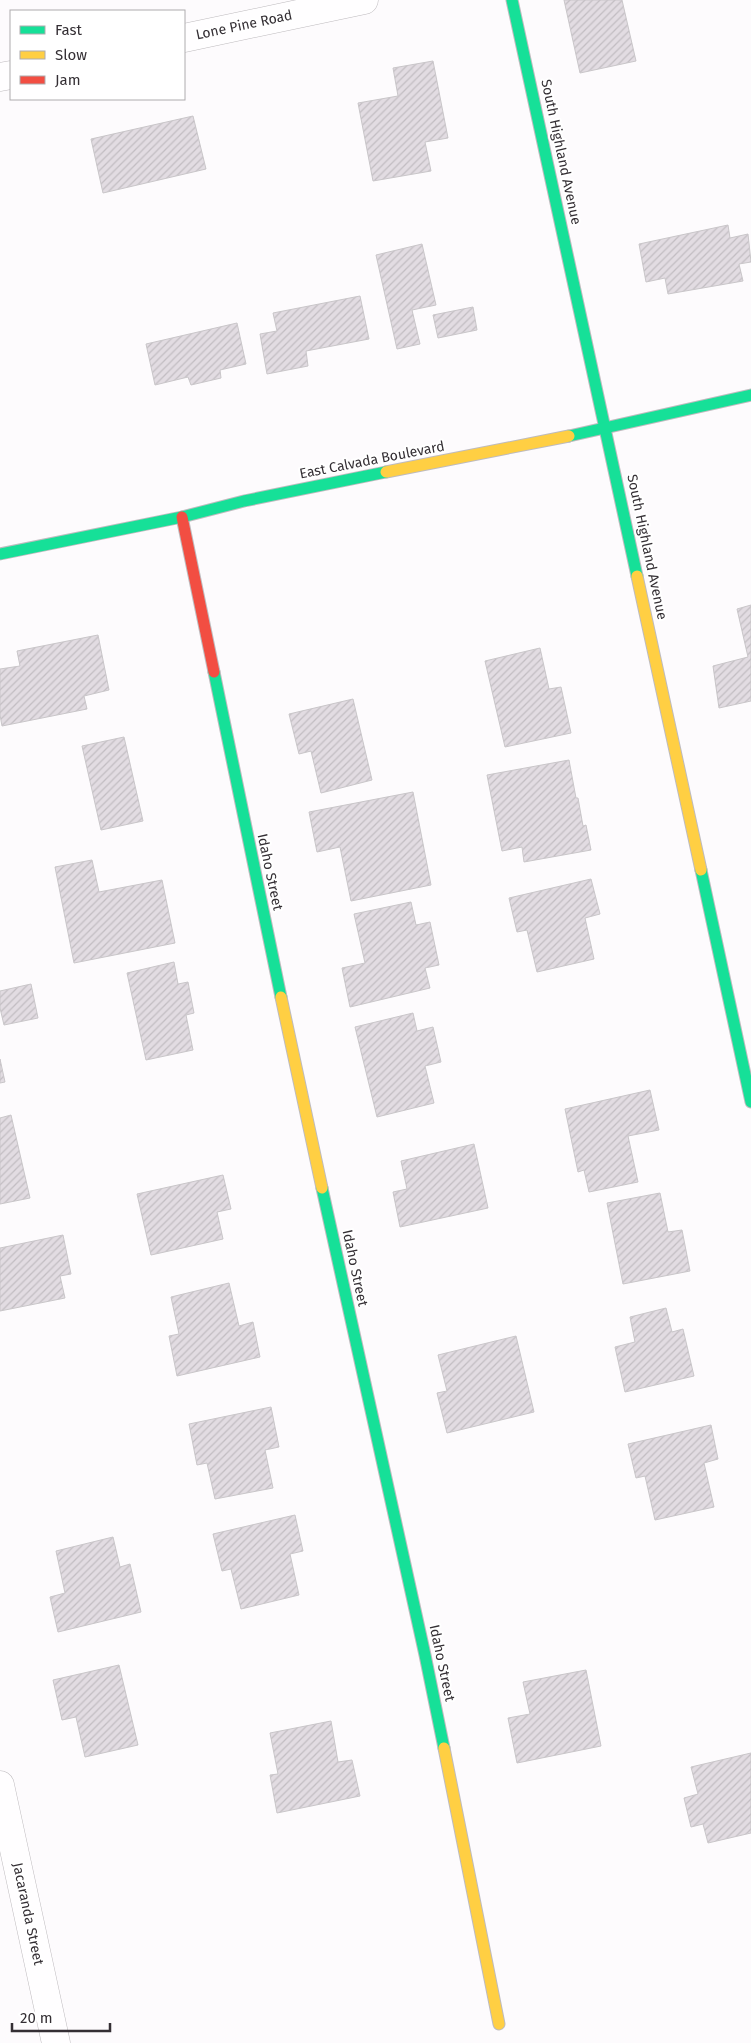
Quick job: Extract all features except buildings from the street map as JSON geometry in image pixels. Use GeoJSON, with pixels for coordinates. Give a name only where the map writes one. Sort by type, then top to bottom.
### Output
{"type":"FeatureCollection","features":[{"type":"Feature","properties":{"kind":"street","name":"Lone Pine Road"},"geometry":{"type":"LineString","coordinates":[[185,38],[364,0]]}},
{"type":"Feature","properties":{"kind":"street","name":"South Highland Avenue"},"geometry":{"type":"LineString","coordinates":[[512,0],[751,1102]]}},
{"type":"Feature","properties":{"kind":"street","name":"East Calvada Boulevard"},"geometry":{"type":"LineString","coordinates":[[0,554],[182,518],[244,501],[606,428],[751,395]]}},
{"type":"Feature","properties":{"kind":"street","name":"Idaho Street"},"geometry":{"type":"LineString","coordinates":[[182,518],[288,1032],[425,1655],[499,2024]]}},
{"type":"Feature","properties":{"kind":"street","name":"Jacaranda Street"},"geometry":{"type":"LineString","coordinates":[[0,1786],[56,2043]]}},
{"type":"Feature","properties":{"kind":"traffic: fast"},"geometry":{"type":"LineString","coordinates":[[512,0],[637,576]]}},
{"type":"Feature","properties":{"kind":"traffic: fast"},"geometry":{"type":"LineString","coordinates":[[569,436],[751,395]]}},
{"type":"Feature","properties":{"kind":"traffic: fast"},"geometry":{"type":"LineString","coordinates":[[0,554],[182,517],[244,501],[386,472]]}},
{"type":"Feature","properties":{"kind":"traffic: fast"},"geometry":{"type":"LineString","coordinates":[[214,672],[281,997]]}},
{"type":"Feature","properties":{"kind":"traffic: fast"},"geometry":{"type":"LineString","coordinates":[[701,870],[751,1102]]}},
{"type":"Feature","properties":{"kind":"traffic: fast"},"geometry":{"type":"LineString","coordinates":[[322,1188],[444,1748]]}},
{"type":"Feature","properties":{"kind":"traffic: slow"},"geometry":{"type":"LineString","coordinates":[[386,472],[569,436]]}},
{"type":"Feature","properties":{"kind":"traffic: slow"},"geometry":{"type":"LineString","coordinates":[[637,576],[701,870]]}},
{"type":"Feature","properties":{"kind":"traffic: slow"},"geometry":{"type":"LineString","coordinates":[[281,997],[322,1188]]}},
{"type":"Feature","properties":{"kind":"traffic: slow"},"geometry":{"type":"LineString","coordinates":[[444,1748],[499,2024]]}},
{"type":"Feature","properties":{"kind":"traffic: jam"},"geometry":{"type":"LineString","coordinates":[[182,517],[214,672]]}}]}
